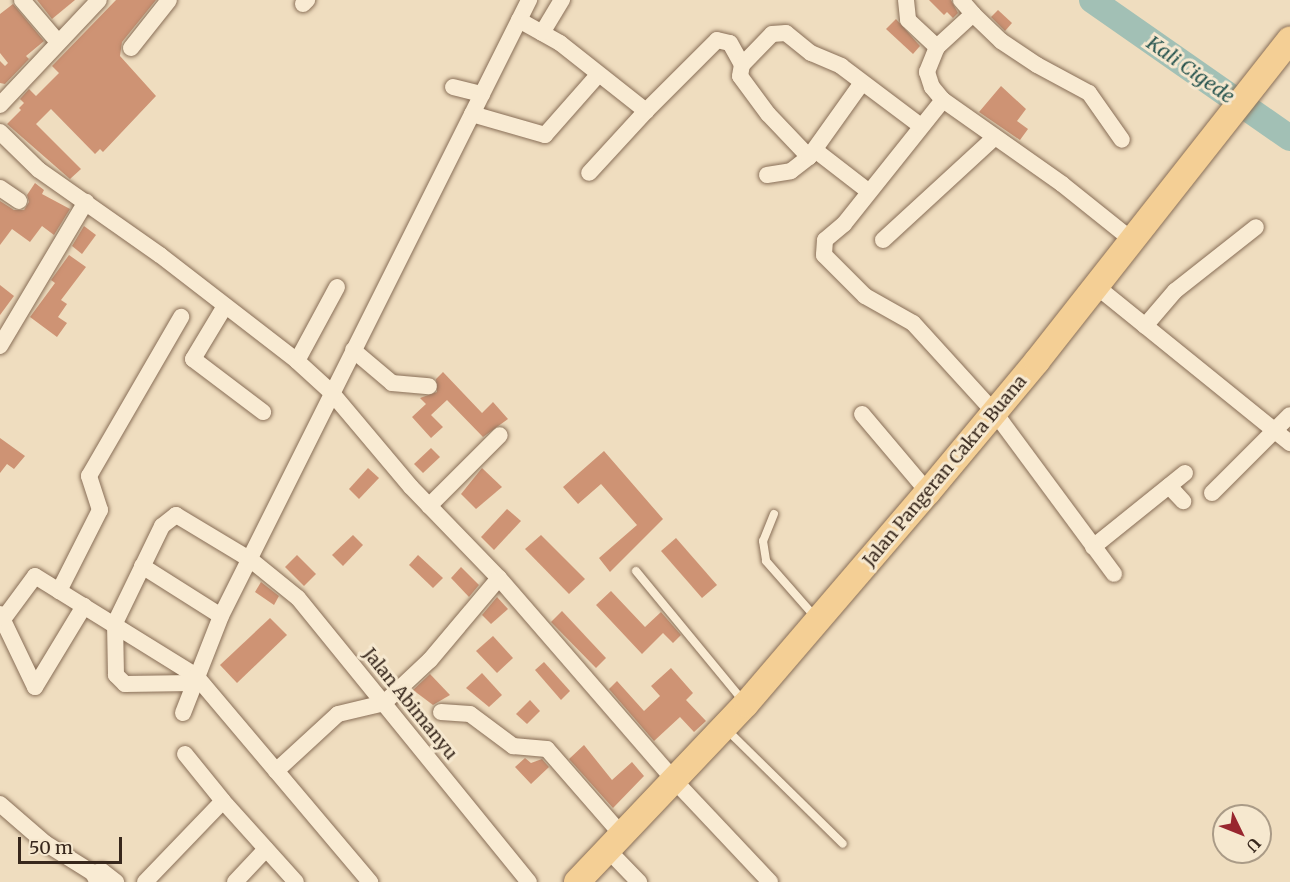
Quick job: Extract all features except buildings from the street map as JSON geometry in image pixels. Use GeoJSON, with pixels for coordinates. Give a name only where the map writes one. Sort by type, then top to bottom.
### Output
{"type":"FeatureCollection","features":[{"type":"Feature","properties":{"kind":"main road","name":"Jalan Pangeran Cakra Buana"},"geometry":{"type":"LineString","coordinates":[[577,882],[725,728],[819,621],[995,413],[1132,240],[1209,138],[1288,43]]}},
{"type":"Feature","properties":{"kind":"street"},"geometry":{"type":"LineString","coordinates":[[22,0],[58,42]]}},
{"type":"Feature","properties":{"kind":"street"},"geometry":{"type":"LineString","coordinates":[[0,105],[99,0]]}},
{"type":"Feature","properties":{"kind":"street"},"geometry":{"type":"LineString","coordinates":[[131,48],[169,0]]}},
{"type":"Feature","properties":{"kind":"street"},"geometry":{"type":"LineString","coordinates":[[183,713],[220,616],[251,560],[331,393],[529,0]]}},
{"type":"Feature","properties":{"kind":"street"},"geometry":{"type":"LineString","coordinates":[[542,33],[562,0]]}},
{"type":"Feature","properties":{"kind":"street"},"geometry":{"type":"LineString","coordinates":[[906,0],[908,20],[937,47]]}},
{"type":"Feature","properties":{"kind":"street"},"geometry":{"type":"LineString","coordinates":[[961,0],[1001,41],[1037,65],[1089,93],[1122,140]]}},
{"type":"Feature","properties":{"kind":"street"},"geometry":{"type":"LineString","coordinates":[[973,14],[937,47],[927,72],[932,87],[943,100],[1062,184],[1132,240]]}},
{"type":"Feature","properties":{"kind":"street"},"geometry":{"type":"LineString","coordinates":[[519,20],[542,33],[646,111]]}},
{"type":"Feature","properties":{"kind":"street"},"geometry":{"type":"LineString","coordinates":[[742,65],[765,39],[780,32],[811,53],[841,66],[861,84],[921,126]]}},
{"type":"Feature","properties":{"kind":"street"},"geometry":{"type":"LineString","coordinates":[[589,173],[646,111],[717,40],[730,43],[742,65],[743,81],[812,153],[868,191]]}},
{"type":"Feature","properties":{"kind":"street"},"geometry":{"type":"LineString","coordinates":[[472,114],[545,135],[597,76]]}},
{"type":"Feature","properties":{"kind":"street"},"geometry":{"type":"LineString","coordinates":[[767,175],[791,171],[812,153],[861,84]]}},
{"type":"Feature","properties":{"kind":"street"},"geometry":{"type":"LineString","coordinates":[[453,87],[482,94]]}},
{"type":"Feature","properties":{"kind":"street"},"geometry":{"type":"LineString","coordinates":[[943,100],[868,191],[844,224],[825,240],[824,255],[865,296],[913,323],[995,413],[1114,574]]}},
{"type":"Feature","properties":{"kind":"street"},"geometry":{"type":"LineString","coordinates":[[1,135],[39,170],[86,202],[297,361],[331,393],[429,506],[499,578],[674,780],[770,882]]}},
{"type":"Feature","properties":{"kind":"street"},"geometry":{"type":"LineString","coordinates":[[883,240],[995,136]]}},
{"type":"Feature","properties":{"kind":"street"},"geometry":{"type":"LineString","coordinates":[[0,188],[19,201]]}},
{"type":"Feature","properties":{"kind":"street"},"geometry":{"type":"LineString","coordinates":[[0,346],[86,202]]}},
{"type":"Feature","properties":{"kind":"street"},"geometry":{"type":"LineString","coordinates":[[1145,326],[1175,291],[1256,227]]}},
{"type":"Feature","properties":{"kind":"street"},"geometry":{"type":"LineString","coordinates":[[297,361],[337,286]]}},
{"type":"Feature","properties":{"kind":"street"},"geometry":{"type":"LineString","coordinates":[[1096,286],[1276,428],[1290,443]]}},
{"type":"Feature","properties":{"kind":"street"},"geometry":{"type":"LineString","coordinates":[[225,306],[193,359],[198,367],[263,412]]}},
{"type":"Feature","properties":{"kind":"street"},"geometry":{"type":"LineString","coordinates":[[59,591],[100,510],[89,476],[181,317]]}},
{"type":"Feature","properties":{"kind":"street"},"geometry":{"type":"LineString","coordinates":[[353,350],[392,383],[429,386]]}},
{"type":"Feature","properties":{"kind":"street"},"geometry":{"type":"LineString","coordinates":[[862,414],[928,492]]}},
{"type":"Feature","properties":{"kind":"street"},"geometry":{"type":"LineString","coordinates":[[1212,493],[1290,415]]}},
{"type":"Feature","properties":{"kind":"street"},"geometry":{"type":"LineString","coordinates":[[429,506],[500,435]]}},
{"type":"Feature","properties":{"kind":"street"},"geometry":{"type":"LineString","coordinates":[[1093,547],[1185,473]]}},
{"type":"Feature","properties":{"kind":"street"},"geometry":{"type":"LineString","coordinates":[[1169,486],[1183,501]]}},
{"type":"Feature","properties":{"kind":"street","name":"Jalan Abimanyu"},"geometry":{"type":"LineString","coordinates":[[142,566],[162,526],[176,515],[251,560],[298,598],[529,882]]}},
{"type":"Feature","properties":{"kind":"street"},"geometry":{"type":"LineString","coordinates":[[194,680],[121,683],[116,675],[115,623],[142,566],[220,616]]}},
{"type":"Feature","properties":{"kind":"street"},"geometry":{"type":"LineString","coordinates":[[84,606],[35,687],[2,616],[35,576],[115,623],[194,680],[276,771],[370,882]]}},
{"type":"Feature","properties":{"kind":"street"},"geometry":{"type":"LineString","coordinates":[[276,771],[338,714],[384,703],[430,660],[499,578]]}},
{"type":"Feature","properties":{"kind":"street"},"geometry":{"type":"LineString","coordinates":[[441,712],[470,714],[513,746],[547,749],[615,842],[639,882]]}},
{"type":"Feature","properties":{"kind":"street"},"geometry":{"type":"LineString","coordinates":[[185,754],[223,801],[296,882]]}},
{"type":"Feature","properties":{"kind":"street"},"geometry":{"type":"LineString","coordinates":[[145,882],[223,801]]}},
{"type":"Feature","properties":{"kind":"street"},"geometry":{"type":"LineString","coordinates":[[0,804],[45,843],[95,877],[102,871],[116,882]]}},
{"type":"Feature","properties":{"kind":"street"},"geometry":{"type":"LineString","coordinates":[[235,882],[266,849]]}},
{"type":"Feature","properties":{"kind":"lane"},"geometry":{"type":"LineString","coordinates":[[774,514],[763,541],[766,561],[819,621]]}},
{"type":"Feature","properties":{"kind":"lane"},"geometry":{"type":"LineString","coordinates":[[636,571],[746,704]]}},
{"type":"Feature","properties":{"kind":"lane"},"geometry":{"type":"LineString","coordinates":[[725,728],[843,844]]}},
{"type":"Feature","properties":{"kind":"waterway","name":"Kali Cigede"},"geometry":{"type":"LineString","coordinates":[[1092,0],[1290,138]]}}]}
